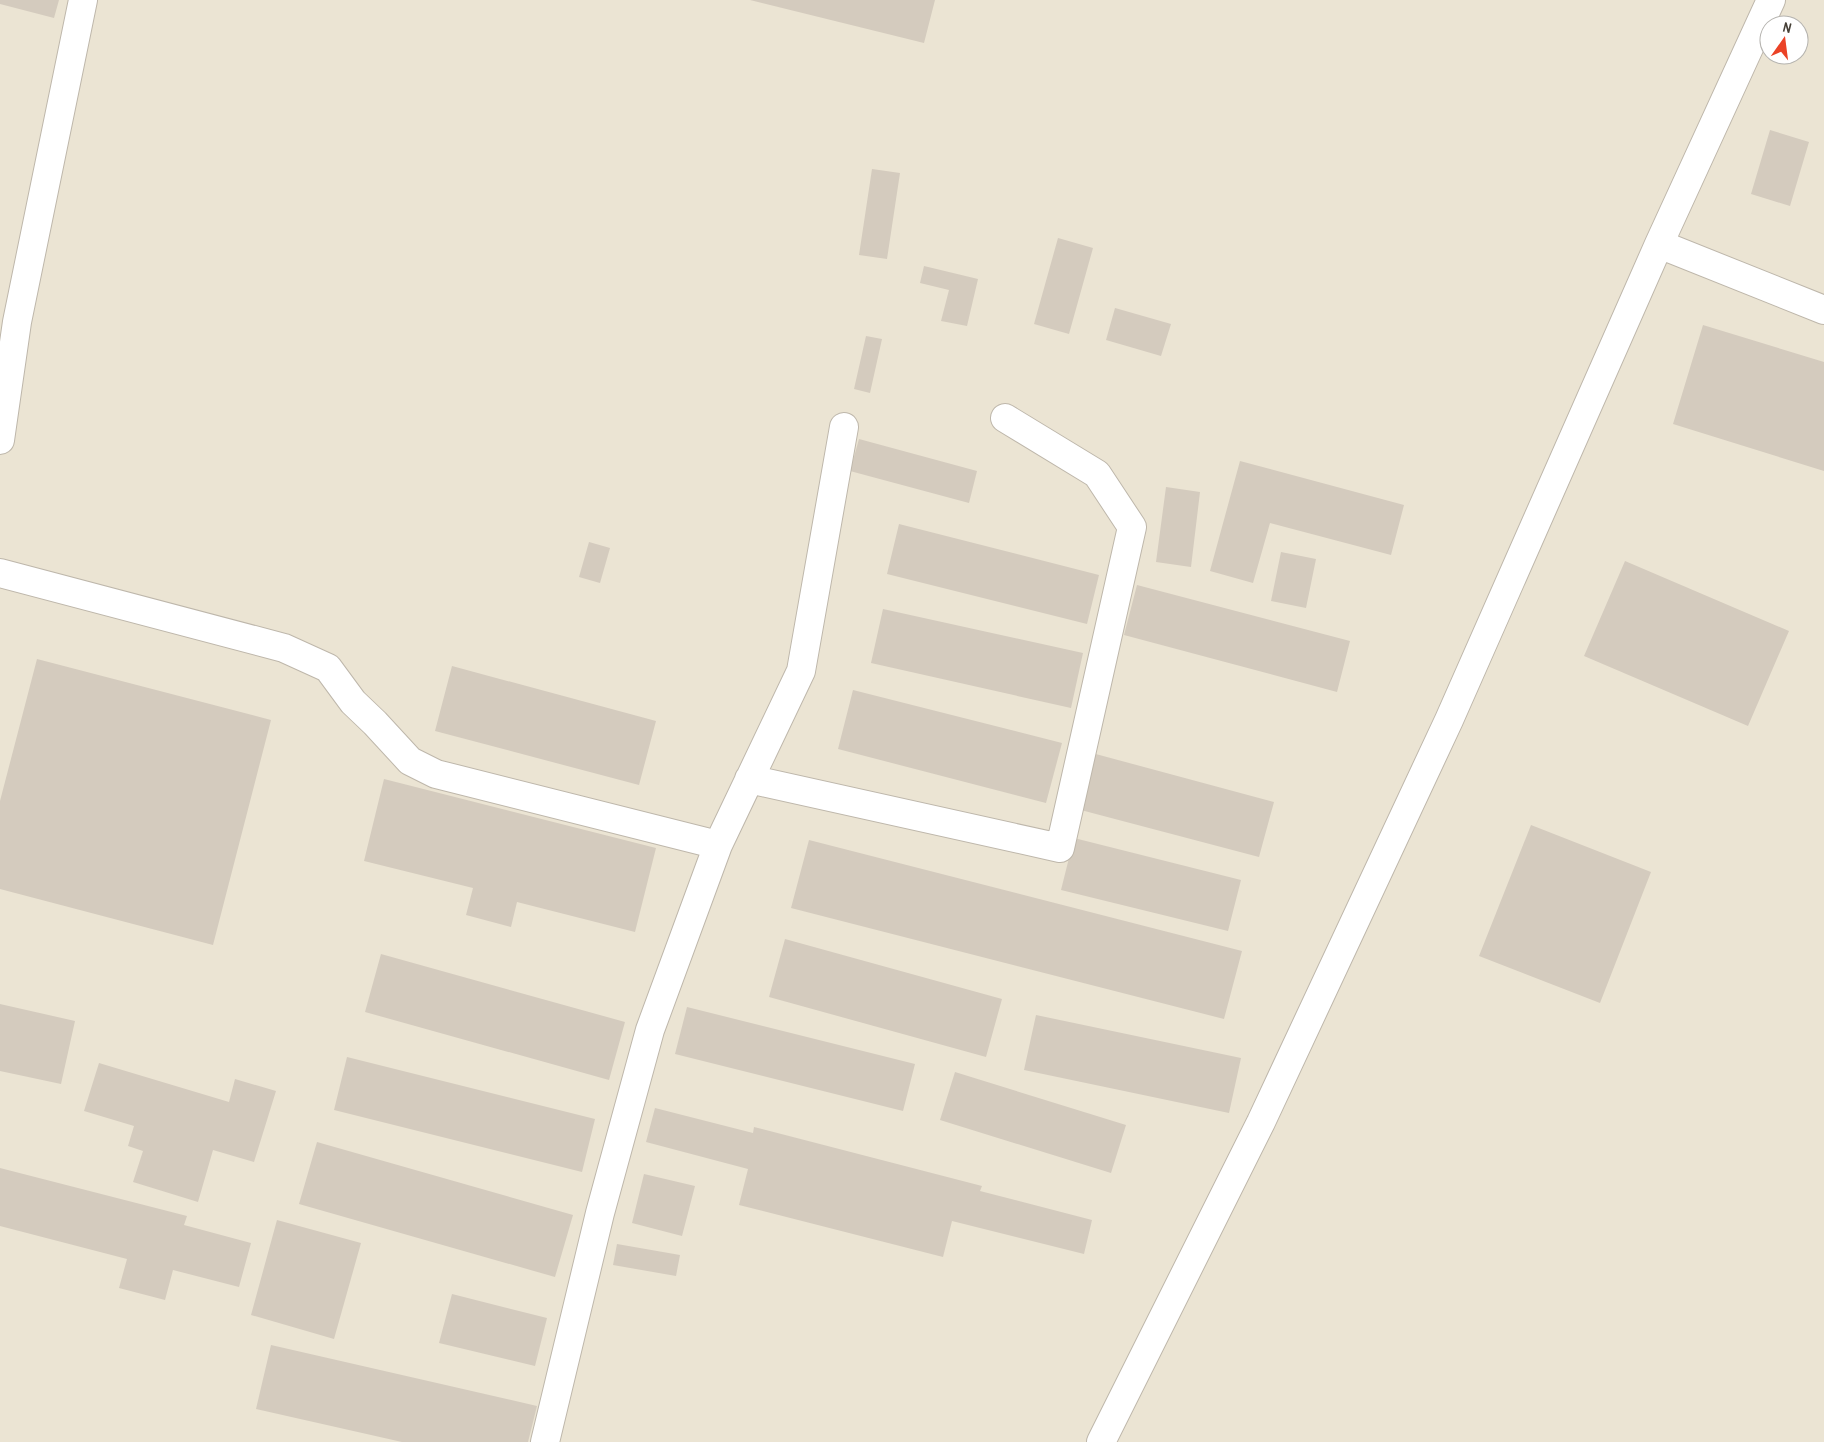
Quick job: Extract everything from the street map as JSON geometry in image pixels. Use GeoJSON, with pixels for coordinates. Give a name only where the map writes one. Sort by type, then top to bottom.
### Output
{"type":"FeatureCollection","features":[{"type":"Feature","properties":{"kind":"street"},"geometry":{"type":"LineString","coordinates":[[0,440],[17,322],[83,0]]}},
{"type":"Feature","properties":{"kind":"street"},"geometry":{"type":"LineString","coordinates":[[1101,1442],[1261,1122],[1449,720],[1659,244],[1771,0]]}},
{"type":"Feature","properties":{"kind":"street"},"geometry":{"type":"LineString","coordinates":[[1659,244],[1824,310]]}},
{"type":"Feature","properties":{"kind":"street"},"geometry":{"type":"LineString","coordinates":[[749,779],[1060,848],[1132,527],[1098,474],[1006,418]]}},
{"type":"Feature","properties":{"kind":"street"},"geometry":{"type":"LineString","coordinates":[[545,1442],[600,1213],[650,1030],[718,845],[801,671],[844,427]]}},
{"type":"Feature","properties":{"kind":"street"},"geometry":{"type":"LineString","coordinates":[[0,573],[284,648],[328,668],[353,702],[410,762],[436,774],[718,845]]}},
{"type":"Feature","properties":{"kind":"shaded area"},"geometry":{"type":"Polygon","coordinates":[[[0,0],[1824,0],[1824,1442],[0,1442],[0,0]]]}},
{"type":"Feature","properties":{"kind":"building"},"geometry":{"type":"Polygon","coordinates":[[[0,0],[59,0],[54,18],[0,4],[0,0]]]}},
{"type":"Feature","properties":{"kind":"building"},"geometry":{"type":"Polygon","coordinates":[[[750,0],[935,0],[924,43],[750,0]]]}},
{"type":"Feature","properties":{"kind":"building"},"geometry":{"type":"Polygon","coordinates":[[[1770,130],[1809,142],[1790,206],[1751,194],[1770,130]]]}},
{"type":"Feature","properties":{"kind":"building"},"geometry":{"type":"Polygon","coordinates":[[[872,169],[900,173],[887,259],[859,255],[872,169]]]}},
{"type":"Feature","properties":{"kind":"building"},"geometry":{"type":"Polygon","coordinates":[[[1058,238],[1093,248],[1069,334],[1034,324],[1058,238]]]}},
{"type":"Feature","properties":{"kind":"building"},"geometry":{"type":"Polygon","coordinates":[[[924,266],[978,279],[967,326],[941,321],[949,290],[920,283],[924,266]]]}},
{"type":"Feature","properties":{"kind":"building"},"geometry":{"type":"Polygon","coordinates":[[[1115,308],[1171,324],[1161,356],[1106,340],[1115,308]]]}},
{"type":"Feature","properties":{"kind":"building"},"geometry":{"type":"Polygon","coordinates":[[[1703,325],[1824,362],[1824,471],[1673,424],[1703,325]]]}},
{"type":"Feature","properties":{"kind":"building"},"geometry":{"type":"Polygon","coordinates":[[[866,336],[882,339],[870,393],[854,389],[866,336]]]}},
{"type":"Feature","properties":{"kind":"building"},"geometry":{"type":"Polygon","coordinates":[[[859,439],[977,471],[969,503],[850,471],[859,439]]]}},
{"type":"Feature","properties":{"kind":"building"},"geometry":{"type":"Polygon","coordinates":[[[1240,461],[1404,505],[1391,555],[1270,523],[1253,583],[1210,571],[1240,461]]]}},
{"type":"Feature","properties":{"kind":"building"},"geometry":{"type":"Polygon","coordinates":[[[1166,487],[1200,492],[1191,567],[1156,562],[1166,487]]]}},
{"type":"Feature","properties":{"kind":"building"},"geometry":{"type":"Polygon","coordinates":[[[899,524],[1099,575],[1087,624],[887,574],[899,524]]]}},
{"type":"Feature","properties":{"kind":"building"},"geometry":{"type":"Polygon","coordinates":[[[589,542],[610,548],[600,583],[579,577],[589,542]]]}},
{"type":"Feature","properties":{"kind":"building"},"geometry":{"type":"Polygon","coordinates":[[[1281,552],[1316,559],[1306,608],[1271,601],[1281,552]]]}},
{"type":"Feature","properties":{"kind":"building"},"geometry":{"type":"Polygon","coordinates":[[[1625,561],[1789,631],[1748,726],[1584,656],[1625,561]]]}},
{"type":"Feature","properties":{"kind":"building"},"geometry":{"type":"Polygon","coordinates":[[[1137,585],[1350,641],[1337,692],[1124,635],[1137,585]]]}},
{"type":"Feature","properties":{"kind":"building"},"geometry":{"type":"Polygon","coordinates":[[[883,609],[1083,653],[1071,708],[871,663],[883,609]]]}},
{"type":"Feature","properties":{"kind":"building"},"geometry":{"type":"Polygon","coordinates":[[[37,659],[271,720],[213,945],[0,889],[0,801],[37,659]]]}},
{"type":"Feature","properties":{"kind":"building"},"geometry":{"type":"Polygon","coordinates":[[[452,666],[656,721],[639,785],[435,731],[452,666]]]}},
{"type":"Feature","properties":{"kind":"building"},"geometry":{"type":"Polygon","coordinates":[[[853,690],[1062,743],[1046,803],[838,749],[853,690]]]}},
{"type":"Feature","properties":{"kind":"building"},"geometry":{"type":"Polygon","coordinates":[[[1092,753],[1274,802],[1259,857],[1077,809],[1092,753]]]}},
{"type":"Feature","properties":{"kind":"building"},"geometry":{"type":"Polygon","coordinates":[[[384,779],[656,848],[635,932],[517,902],[511,927],[466,915],[473,888],[364,861],[384,779]]]}},
{"type":"Feature","properties":{"kind":"building"},"geometry":{"type":"Polygon","coordinates":[[[1531,825],[1651,872],[1600,1003],[1479,956],[1531,825]]]}},
{"type":"Feature","properties":{"kind":"building"},"geometry":{"type":"Polygon","coordinates":[[[1074,838],[1241,880],[1228,931],[1061,890],[1074,838]]]}},
{"type":"Feature","properties":{"kind":"building"},"geometry":{"type":"Polygon","coordinates":[[[809,840],[1242,951],[1224,1019],[791,908],[809,840]]]}},
{"type":"Feature","properties":{"kind":"building"},"geometry":{"type":"Polygon","coordinates":[[[785,939],[1002,999],[986,1057],[769,997],[785,939]]]}},
{"type":"Feature","properties":{"kind":"building"},"geometry":{"type":"Polygon","coordinates":[[[381,954],[625,1022],[609,1080],[365,1012],[381,954]]]}},
{"type":"Feature","properties":{"kind":"building"},"geometry":{"type":"Polygon","coordinates":[[[0,1004],[75,1021],[61,1084],[0,1071],[0,1004]]]}},
{"type":"Feature","properties":{"kind":"building"},"geometry":{"type":"Polygon","coordinates":[[[687,1007],[915,1064],[903,1111],[675,1054],[687,1007]]]}},
{"type":"Feature","properties":{"kind":"building"},"geometry":{"type":"Polygon","coordinates":[[[1036,1015],[1241,1058],[1229,1113],[1024,1070],[1036,1015]]]}},
{"type":"Feature","properties":{"kind":"building"},"geometry":{"type":"Polygon","coordinates":[[[347,1057],[595,1119],[582,1172],[334,1110],[347,1057]]]}},
{"type":"Feature","properties":{"kind":"building"},"geometry":{"type":"Polygon","coordinates":[[[99,1063],[229,1102],[235,1079],[276,1091],[254,1162],[213,1150],[198,1202],[133,1182],[143,1151],[128,1146],[134,1126],[84,1111],[99,1063]]]}},
{"type":"Feature","properties":{"kind":"building"},"geometry":{"type":"Polygon","coordinates":[[[955,1072],[1126,1125],[1111,1173],[940,1120],[955,1072]]]}},
{"type":"Feature","properties":{"kind":"building"},"geometry":{"type":"Polygon","coordinates":[[[655,1108],[753,1133],[754,1127],[982,1186],[980,1191],[1092,1220],[1084,1254],[952,1221],[943,1257],[739,1205],[748,1169],[646,1142],[655,1108]]]}},
{"type":"Feature","properties":{"kind":"building"},"geometry":{"type":"Polygon","coordinates":[[[317,1142],[573,1215],[555,1277],[299,1204],[317,1142]]]}},
{"type":"Feature","properties":{"kind":"building"},"geometry":{"type":"Polygon","coordinates":[[[0,1168],[187,1216],[184,1225],[251,1243],[239,1287],[173,1270],[165,1300],[119,1288],[127,1259],[0,1226],[0,1168]]]}},
{"type":"Feature","properties":{"kind":"building"},"geometry":{"type":"Polygon","coordinates":[[[644,1174],[695,1186],[682,1236],[632,1223],[644,1174]]]}},
{"type":"Feature","properties":{"kind":"building"},"geometry":{"type":"Polygon","coordinates":[[[277,1220],[361,1243],[334,1339],[251,1315],[277,1220]]]}},
{"type":"Feature","properties":{"kind":"building"},"geometry":{"type":"Polygon","coordinates":[[[617,1244],[680,1255],[676,1276],[613,1265],[617,1244]]]}},
{"type":"Feature","properties":{"kind":"building"},"geometry":{"type":"Polygon","coordinates":[[[452,1294],[547,1318],[535,1366],[439,1343],[452,1294]]]}},
{"type":"Feature","properties":{"kind":"building"},"geometry":{"type":"Polygon","coordinates":[[[271,1345],[537,1406],[528,1442],[402,1442],[256,1409],[271,1345]]]}}]}
